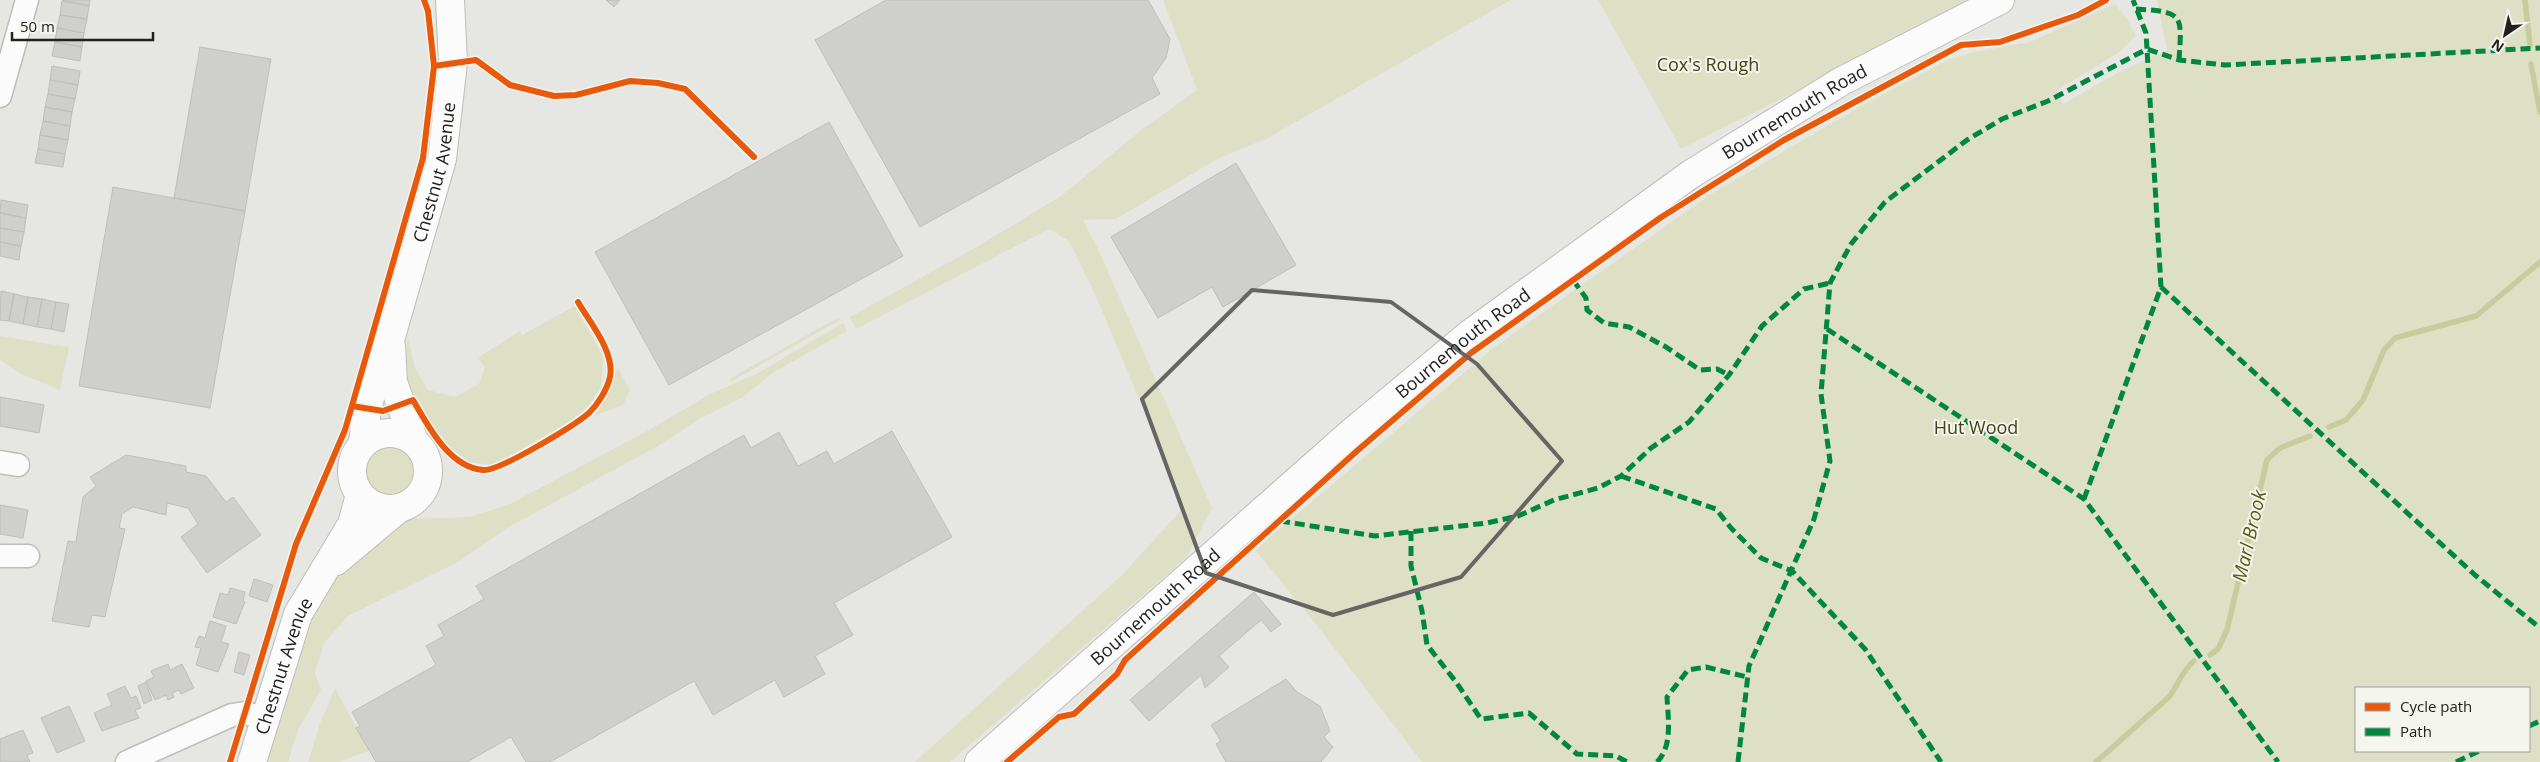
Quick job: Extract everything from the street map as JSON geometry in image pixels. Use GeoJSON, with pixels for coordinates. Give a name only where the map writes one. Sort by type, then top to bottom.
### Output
{"type":"FeatureCollection","features":[{"type":"Feature","properties":{"kind":"street"},"geometry":{"type":"LineString","coordinates":[[0,96],[27,0]]}},
{"type":"Feature","properties":{"kind":"street","name":"Chestnut Avenue"},"geometry":{"type":"LineString","coordinates":[[363,442],[371,394],[390,340],[442,159],[453,63],[450,0]]}},
{"type":"Feature","properties":{"kind":"street","name":"Bournemouth Road"},"geometry":{"type":"LineString","coordinates":[[979,762],[1351,433],[1471,333],[1691,174],[1842,80],[2000,0]]}},
{"type":"Feature","properties":{"kind":"street","name":"Chestnut Avenue"},"geometry":{"type":"LineString","coordinates":[[390,340],[393,382],[413,440]]}},
{"type":"Feature","properties":{"kind":"street"},"geometry":{"type":"LineString","coordinates":[[388,432],[401,433],[413,440],[426,457],[429,470],[427,483],[421,494],[412,503],[398,509],[378,507],[360,495],[354,486],[352,468],[356,452],[363,442],[374,435],[388,432]]}},
{"type":"Feature","properties":{"kind":"street","name":"Chestnut Avenue"},"geometry":{"type":"LineString","coordinates":[[252,762],[298,614],[321,572],[352,524],[360,495]]}},
{"type":"Feature","properties":{"kind":"street","name":"Chestnut Avenue"},"geometry":{"type":"LineString","coordinates":[[321,572],[369,536],[398,509]]}},
{"type":"Feature","properties":{"kind":"street"},"geometry":{"type":"LineString","coordinates":[[0,556],[28,556]]}},
{"type":"Feature","properties":{"kind":"street"},"geometry":{"type":"LineString","coordinates":[[127,762],[232,716],[244,713],[265,718]]}},
{"type":"Feature","properties":{"kind":"highlighted area"},"geometry":{"type":"Polygon","coordinates":[[[1252,290],[1391,302],[1477,364],[1562,461],[1461,577],[1333,615],[1206,573],[1142,399],[1252,290]]]}},
{"type":"Feature","properties":{"kind":"green space"},"geometry":{"type":"Polygon","coordinates":[[[1163,0],[1511,0],[1268,138],[1219,158],[1116,219],[1083,220],[1100,253],[1212,508],[1186,558],[950,762],[915,762],[1123,574],[1184,507],[1095,294],[1069,241],[1049,229],[856,329],[850,317],[980,245],[1061,196],[1145,127],[1197,90],[1163,0]]]}},
{"type":"Feature","properties":{"kind":"green space","name":"Cox's Rough"},"geometry":{"type":"Polygon","coordinates":[[[1598,0],[1972,0],[1875,52],[1681,149],[1598,0]]]}},
{"type":"Feature","properties":{"kind":"green space","name":"Hut Wood"},"geometry":{"type":"Polygon","coordinates":[[[2157,0],[2540,0],[2540,762],[1422,762],[1315,623],[1255,550],[1493,348],[1711,194],[1858,108],[1948,60],[1975,52],[2030,42],[2115,4],[2127,19],[2136,36],[2118,53],[2056,91],[2063,104],[2121,71],[2167,50],[2157,0]]]}},
{"type":"Feature","properties":{"kind":"green space"},"geometry":{"type":"Polygon","coordinates":[[[575,306],[603,357],[601,386],[589,405],[572,420],[494,465],[469,462],[436,436],[417,401],[403,369],[408,337],[415,368],[428,390],[455,397],[479,384],[485,367],[477,358],[520,331],[522,335],[575,306]]]}},
{"type":"Feature","properties":{"kind":"green space"},"geometry":{"type":"Polygon","coordinates":[[[839,317],[840,320],[732,381],[729,379],[839,317]]]}},
{"type":"Feature","properties":{"kind":"green space"},"geometry":{"type":"Polygon","coordinates":[[[843,323],[847,331],[771,374],[743,397],[701,418],[658,446],[509,527],[458,562],[348,616],[324,643],[315,673],[321,690],[298,730],[288,762],[258,762],[319,597],[345,564],[409,519],[470,517],[510,504],[647,431],[710,394],[756,374],[843,323]]]}},
{"type":"Feature","properties":{"kind":"green space"},"geometry":{"type":"Polygon","coordinates":[[[0,336],[69,347],[60,390],[21,374],[0,360],[0,336]]]}},
{"type":"Feature","properties":{"kind":"green space"},"geometry":{"type":"Polygon","coordinates":[[[618,368],[630,390],[623,405],[594,416],[606,398],[614,372],[618,368]]]}},
{"type":"Feature","properties":{"kind":"green space"},"geometry":{"type":"Polygon","coordinates":[[[389,443],[400,445],[409,451],[415,460],[417,471],[415,482],[409,491],[400,497],[389,499],[378,497],[369,491],[363,482],[361,471],[363,460],[369,451],[378,445],[389,443]]]}},
{"type":"Feature","properties":{"kind":"green space"},"geometry":{"type":"Polygon","coordinates":[[[335,688],[369,751],[338,762],[308,762],[320,723],[335,688]]]}},
{"type":"Feature","properties":{"kind":"building"},"geometry":{"type":"Polygon","coordinates":[[[62,0],[90,0],[89,6],[62,0]]]}},
{"type":"Feature","properties":{"kind":"building"},"geometry":{"type":"Polygon","coordinates":[[[606,0],[620,0],[614,7],[606,0]]]}},
{"type":"Feature","properties":{"kind":"building"},"geometry":{"type":"Polygon","coordinates":[[[886,0],[1148,0],[1170,39],[1166,58],[1152,78],[1160,94],[920,227],[815,40],[886,0]]]}},
{"type":"Feature","properties":{"kind":"building"},"geometry":{"type":"Polygon","coordinates":[[[62,1],[89,6],[87,19],[60,15],[62,1]]]}},
{"type":"Feature","properties":{"kind":"building"},"geometry":{"type":"Polygon","coordinates":[[[60,15],[87,19],[84,33],[57,28],[60,15]]]}},
{"type":"Feature","properties":{"kind":"building"},"geometry":{"type":"Polygon","coordinates":[[[57,28],[84,33],[82,47],[55,42],[57,28]]]}},
{"type":"Feature","properties":{"kind":"building"},"geometry":{"type":"Polygon","coordinates":[[[55,42],[82,47],[80,61],[52,56],[55,42]]]}},
{"type":"Feature","properties":{"kind":"building"},"geometry":{"type":"Polygon","coordinates":[[[200,47],[271,59],[245,211],[174,198],[200,47]]]}},
{"type":"Feature","properties":{"kind":"building"},"geometry":{"type":"Polygon","coordinates":[[[52,66],[80,71],[78,85],[50,80],[52,66]]]}},
{"type":"Feature","properties":{"kind":"building"},"geometry":{"type":"Polygon","coordinates":[[[50,80],[78,85],[75,99],[48,94],[50,80]]]}},
{"type":"Feature","properties":{"kind":"building"},"geometry":{"type":"Polygon","coordinates":[[[48,94],[75,99],[72,112],[45,107],[48,94]]]}},
{"type":"Feature","properties":{"kind":"building"},"geometry":{"type":"Polygon","coordinates":[[[45,107],[72,112],[70,126],[43,121],[45,107]]]}},
{"type":"Feature","properties":{"kind":"building"},"geometry":{"type":"Polygon","coordinates":[[[43,121],[70,126],[68,140],[40,135],[43,121]]]}},
{"type":"Feature","properties":{"kind":"building"},"geometry":{"type":"Polygon","coordinates":[[[829,122],[903,256],[669,385],[595,252],[829,122]]]}},
{"type":"Feature","properties":{"kind":"building"},"geometry":{"type":"Polygon","coordinates":[[[40,135],[68,140],[65,154],[38,149],[40,135]]]}},
{"type":"Feature","properties":{"kind":"building"},"geometry":{"type":"Polygon","coordinates":[[[38,149],[65,154],[63,167],[35,163],[38,149]]]}},
{"type":"Feature","properties":{"kind":"building"},"geometry":{"type":"Polygon","coordinates":[[[1236,163],[1296,265],[1223,307],[1212,287],[1158,318],[1111,237],[1236,163]]]}},
{"type":"Feature","properties":{"kind":"building"},"geometry":{"type":"Polygon","coordinates":[[[113,187],[245,211],[210,408],[79,386],[113,187]]]}},
{"type":"Feature","properties":{"kind":"building"},"geometry":{"type":"Polygon","coordinates":[[[1,200],[28,205],[26,218],[0,213],[1,200]]]}},
{"type":"Feature","properties":{"kind":"building"},"geometry":{"type":"Polygon","coordinates":[[[0,213],[26,218],[24,232],[0,228],[0,213]]]}},
{"type":"Feature","properties":{"kind":"building"},"geometry":{"type":"Polygon","coordinates":[[[0,228],[24,232],[21,246],[0,242],[0,228]]]}},
{"type":"Feature","properties":{"kind":"building"},"geometry":{"type":"Polygon","coordinates":[[[0,242],[21,246],[19,260],[0,256],[0,242]]]}},
{"type":"Feature","properties":{"kind":"building"},"geometry":{"type":"Polygon","coordinates":[[[1,291],[14,294],[9,321],[0,320],[1,291]]]}},
{"type":"Feature","properties":{"kind":"building"},"geometry":{"type":"Polygon","coordinates":[[[14,294],[28,297],[23,324],[9,321],[14,294]]]}},
{"type":"Feature","properties":{"kind":"building"},"geometry":{"type":"Polygon","coordinates":[[[28,297],[42,299],[37,327],[23,324],[28,297]]]}},
{"type":"Feature","properties":{"kind":"building"},"geometry":{"type":"Polygon","coordinates":[[[42,299],[56,302],[51,329],[37,327],[42,299]]]}},
{"type":"Feature","properties":{"kind":"building"},"geometry":{"type":"Polygon","coordinates":[[[56,302],[69,304],[64,332],[51,329],[56,302]]]}},
{"type":"Feature","properties":{"kind":"building"},"geometry":{"type":"Polygon","coordinates":[[[0,397],[44,405],[39,433],[0,426],[0,397]]]}},
{"type":"Feature","properties":{"kind":"building"},"geometry":{"type":"Polygon","coordinates":[[[892,431],[952,537],[834,603],[853,635],[815,656],[825,674],[784,697],[775,680],[713,715],[694,681],[550,762],[526,762],[511,737],[467,762],[376,762],[356,728],[360,726],[352,712],[436,665],[426,646],[444,636],[438,625],[484,599],[476,586],[744,435],[751,448],[779,432],[798,466],[827,451],[834,464],[892,431]]]}},
{"type":"Feature","properties":{"kind":"building"},"geometry":{"type":"Polygon","coordinates":[[[126,455],[186,466],[186,472],[206,476],[226,502],[233,497],[261,535],[207,573],[181,537],[198,524],[188,508],[167,503],[166,515],[133,507],[122,514],[119,528],[125,529],[105,617],[92,615],[89,627],[52,621],[68,541],[76,542],[83,497],[96,486],[90,477],[126,455]]]}},
{"type":"Feature","properties":{"kind":"building"},"geometry":{"type":"Polygon","coordinates":[[[0,505],[28,510],[23,538],[0,534],[0,505]]]}},
{"type":"Feature","properties":{"kind":"building"},"geometry":{"type":"Polygon","coordinates":[[[254,579],[273,585],[267,602],[249,596],[254,579]]]}},
{"type":"Feature","properties":{"kind":"building"},"geometry":{"type":"Polygon","coordinates":[[[230,588],[245,592],[243,601],[245,602],[236,624],[213,617],[220,593],[228,595],[230,588]]]}},
{"type":"Feature","properties":{"kind":"building"},"geometry":{"type":"Polygon","coordinates":[[[1254,592],[1281,624],[1271,632],[1261,620],[1219,656],[1229,667],[1205,688],[1201,675],[1149,721],[1130,700],[1254,592]]]}},
{"type":"Feature","properties":{"kind":"building"},"geometry":{"type":"Polygon","coordinates":[[[210,621],[226,626],[221,642],[229,644],[218,672],[196,665],[201,648],[195,647],[199,636],[205,638],[210,621]]]}},
{"type":"Feature","properties":{"kind":"building"},"geometry":{"type":"Polygon","coordinates":[[[239,652],[250,655],[244,675],[234,672],[239,652]]]}},
{"type":"Feature","properties":{"kind":"building"},"geometry":{"type":"Polygon","coordinates":[[[168,664],[170,670],[182,664],[194,688],[181,694],[179,690],[172,693],[174,697],[168,700],[166,695],[155,700],[146,681],[154,677],[151,671],[168,664]]]}},
{"type":"Feature","properties":{"kind":"building"},"geometry":{"type":"Polygon","coordinates":[[[1286,679],[1297,692],[1320,706],[1330,731],[1324,737],[1333,747],[1321,762],[1226,762],[1216,744],[1221,741],[1211,725],[1286,679]]]}},
{"type":"Feature","properties":{"kind":"building"},"geometry":{"type":"Polygon","coordinates":[[[146,682],[152,700],[144,704],[138,686],[146,682]]]}},
{"type":"Feature","properties":{"kind":"building"},"geometry":{"type":"Polygon","coordinates":[[[125,686],[131,698],[136,696],[141,708],[135,710],[139,718],[102,731],[94,713],[112,705],[107,694],[125,686]]]}},
{"type":"Feature","properties":{"kind":"building"},"geometry":{"type":"Polygon","coordinates":[[[69,706],[85,741],[57,753],[41,718],[69,706]]]}},
{"type":"Feature","properties":{"kind":"building"},"geometry":{"type":"Polygon","coordinates":[[[23,730],[33,753],[27,755],[30,762],[0,762],[0,739],[23,730]]]}},
{"type":"Feature","properties":{"kind":"waterway"},"geometry":{"type":"LineString","coordinates":[[2525,0],[2530,46]]}},
{"type":"Feature","properties":{"kind":"waterway"},"geometry":{"type":"LineString","coordinates":[[2531,64],[2540,112]]}},
{"type":"Feature","properties":{"kind":"waterway","name":"Marl Brook"},"geometry":{"type":"LineString","coordinates":[[2329,427],[2346,420],[2363,400],[2384,350],[2395,338],[2476,316],[2540,262]]}},
{"type":"Feature","properties":{"kind":"waterway","name":"Marl Brook"},"geometry":{"type":"LineString","coordinates":[[2210,655],[2218,649],[2227,630],[2267,460],[2280,448],[2310,436]]}},
{"type":"Feature","properties":{"kind":"waterway","name":"Marl Brook"},"geometry":{"type":"LineString","coordinates":[[2096,762],[2169,697],[2183,674],[2194,661]]}},
{"type":"Feature","properties":{"kind":"marked path"},"geometry":{"type":"LineString","coordinates":[[1738,762],[1749,666],[1814,519],[1830,461],[1821,394],[1830,283],[1851,244],[1885,202],[1967,140],[2002,119],[2048,101],[2147,49],[2146,33],[2133,0]]}},
{"type":"Feature","properties":{"kind":"marked path"},"geometry":{"type":"LineString","coordinates":[[2136,9],[2163,12],[2177,18],[2180,33],[2179,60]]}},
{"type":"Feature","properties":{"kind":"marked path"},"geometry":{"type":"LineString","coordinates":[[2084,499],[2161,287],[2147,49],[2179,60],[2225,65],[2540,48]]}},
{"type":"Feature","properties":{"kind":"marked path"},"geometry":{"type":"LineString","coordinates":[[1573,280],[1586,298],[1587,310],[1604,323],[1629,327],[1666,347],[1700,370],[1717,369],[1729,375]]}},
{"type":"Feature","properties":{"kind":"marked path"},"geometry":{"type":"LineString","coordinates":[[1280,521],[1375,536],[1487,523],[1518,516],[1554,500],[1598,488],[1621,476],[1651,448],[1689,422],[1729,375],[1762,326],[1804,289],[1830,283]]}},
{"type":"Feature","properties":{"kind":"marked path"},"geometry":{"type":"LineString","coordinates":[[2161,287],[2475,575],[2540,628]]}},
{"type":"Feature","properties":{"kind":"marked path"},"geometry":{"type":"LineString","coordinates":[[1827,329],[2084,499],[2278,762]]}},
{"type":"Feature","properties":{"kind":"marked path"},"geometry":{"type":"LineString","coordinates":[[1621,476],[1716,509],[1731,528],[1761,558],[1792,571],[1865,649],[1941,762]]}},
{"type":"Feature","properties":{"kind":"marked path"},"geometry":{"type":"LineString","coordinates":[[1411,531],[1411,566],[1422,611],[1427,645],[1456,682],[1481,719],[1529,713],[1577,754],[1616,756],[1627,762]]}},
{"type":"Feature","properties":{"kind":"marked path"},"geometry":{"type":"LineString","coordinates":[[1657,762],[1662,755],[1667,740],[1667,697],[1688,670],[1706,667],[1747,677]]}},
{"type":"Feature","properties":{"kind":"marked path"},"geometry":{"type":"LineString","coordinates":[[2530,726],[2540,721]]}},
{"type":"Feature","properties":{"kind":"marked path"},"geometry":{"type":"LineString","coordinates":[[2456,762],[2477,752]]}},
{"type":"Feature","properties":{"kind":"cycle path"},"geometry":{"type":"LineString","coordinates":[[230,762],[296,544],[345,430],[423,158],[434,66],[428,11],[424,0]]}},
{"type":"Feature","properties":{"kind":"cycle path"},"geometry":{"type":"LineString","coordinates":[[1007,762],[1059,717],[1074,714],[1117,674],[1125,660],[1358,450],[1471,353],[1660,218],[1784,140],[1961,45],[2000,42],[2078,15],[2106,0]]}},
{"type":"Feature","properties":{"kind":"cycle path"},"geometry":{"type":"LineString","coordinates":[[434,66],[476,60],[510,85],[554,96],[576,95],[630,81],[658,83],[685,89],[754,157]]}},
{"type":"Feature","properties":{"kind":"cycle path"},"geometry":{"type":"LineString","coordinates":[[352,406],[383,411],[413,400],[441,444],[460,461],[471,467],[483,470],[492,469],[504,464],[537,447],[581,419],[596,405],[607,387],[611,367],[609,358],[600,338],[578,302]]}}]}
